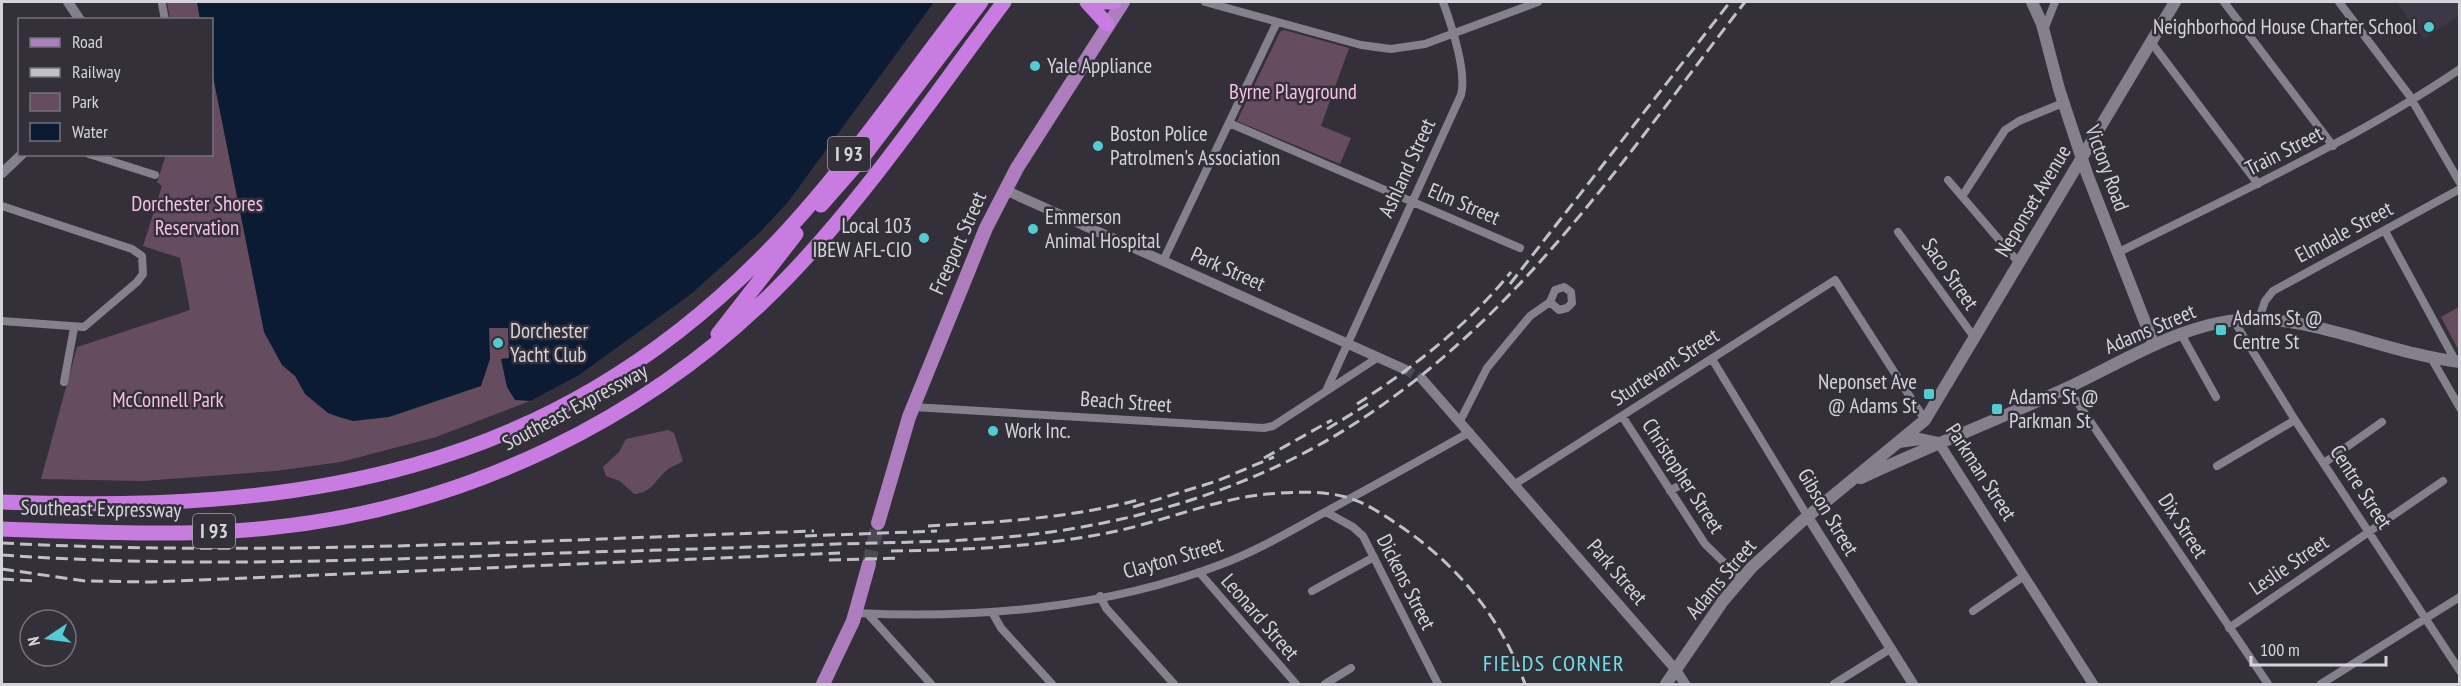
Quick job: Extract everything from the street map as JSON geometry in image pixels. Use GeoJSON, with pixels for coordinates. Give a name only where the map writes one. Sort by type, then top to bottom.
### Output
{"type":"FeatureCollection","features":[{"type":"Feature","properties":{"kind":"highway","name":"Southeast Expressway"},"geometry":{"type":"LineString","coordinates":[[2,502],[129,504],[260,496],[352,482],[416,466],[506,433],[563,406],[659,346],[720,296],[798,218],[967,2]]}},
{"type":"Feature","properties":{"kind":"highway","name":"I 93"},"geometry":{"type":"LineString","coordinates":[[700,357],[797,232],[863,157],[981,2]]}},
{"type":"Feature","properties":{"kind":"highway","name":"I 93"},"geometry":{"type":"LineString","coordinates":[[720,296],[797,232],[863,164],[988,2]]}},
{"type":"Feature","properties":{"kind":"highway","name":"Southeast Expressway"},"geometry":{"type":"LineString","coordinates":[[2,529],[248,530],[328,520],[393,506],[471,482],[546,451],[632,404],[700,357],[762,303],[829,232],[1004,2]]}},
{"type":"Feature","properties":{"kind":"highway"},"geometry":{"type":"LineString","coordinates":[[1087,2],[1107,24]]}},
{"type":"Feature","properties":{"kind":"highway"},"geometry":{"type":"LineString","coordinates":[[1092,2],[1114,2]]}},
{"type":"Feature","properties":{"kind":"main road","name":"Freeport Street"},"geometry":{"type":"LineString","coordinates":[[878,523],[913,407],[977,247],[1005,190],[1107,24],[1123,2]]}},
{"type":"Feature","properties":{"kind":"main road","name":"Victory Road"},"geometry":{"type":"LineString","coordinates":[[2032,2],[2044,30],[2063,103],[2081,158],[2154,345]]}},
{"type":"Feature","properties":{"kind":"main road","name":"Neponset Avenue"},"geometry":{"type":"LineString","coordinates":[[1925,420],[2175,2]]}},
{"type":"Feature","properties":{"kind":"main road","name":"Adams Street"},"geometry":{"type":"LineString","coordinates":[[1846,485],[2067,387],[2154,345],[2206,325],[2259,319],[2318,329],[2458,362]]}},
{"type":"Feature","properties":{"kind":"main road","name":"Adams Street"},"geometry":{"type":"LineString","coordinates":[[1666,684],[1741,579],[1808,517],[1925,420]]}},
{"type":"Feature","properties":{"kind":"main road","name":"Parkman Street"},"geometry":{"type":"LineString","coordinates":[[1925,420],[1939,443]]}},
{"type":"Feature","properties":{"kind":"main road","name":"Adams Street"},"geometry":{"type":"LineString","coordinates":[[1899,442],[1920,439],[1939,443]]}},
{"type":"Feature","properties":{"kind":"main road"},"geometry":{"type":"LineString","coordinates":[[823,684],[862,614],[868,564]]}},
{"type":"Feature","properties":{"kind":"street"},"geometry":{"type":"LineString","coordinates":[[68,2],[79,18]]}},
{"type":"Feature","properties":{"kind":"street"},"geometry":{"type":"LineString","coordinates":[[1205,2],[1386,49],[1414,46],[1453,34],[1538,2]]}},
{"type":"Feature","properties":{"kind":"street","name":"Ashland Street"},"geometry":{"type":"LineString","coordinates":[[1347,344],[1462,91],[1453,34],[1443,2]]}},
{"type":"Feature","properties":{"kind":"street"},"geometry":{"type":"LineString","coordinates":[[2044,30],[2055,2]]}},
{"type":"Feature","properties":{"kind":"street"},"geometry":{"type":"LineString","coordinates":[[2224,2],[2333,146]]}},
{"type":"Feature","properties":{"kind":"street"},"geometry":{"type":"LineString","coordinates":[[2338,2],[2413,101],[2460,183]]}},
{"type":"Feature","properties":{"kind":"street"},"geometry":{"type":"LineString","coordinates":[[162,4],[165,18]]}},
{"type":"Feature","properties":{"kind":"street"},"geometry":{"type":"LineString","coordinates":[[1163,261],[1276,22]]}},
{"type":"Feature","properties":{"kind":"street"},"geometry":{"type":"LineString","coordinates":[[2151,42],[2258,184]]}},
{"type":"Feature","properties":{"kind":"street","name":"Train Street"},"geometry":{"type":"LineString","coordinates":[[2118,252],[2333,146],[2413,101],[2460,69]]}},
{"type":"Feature","properties":{"kind":"street"},"geometry":{"type":"LineString","coordinates":[[1963,195],[2005,130],[2019,121],[2063,103]]}},
{"type":"Feature","properties":{"kind":"street","name":"Elm Street"},"geometry":{"type":"LineString","coordinates":[[1229,123],[1520,248]]}},
{"type":"Feature","properties":{"kind":"street"},"geometry":{"type":"LineString","coordinates":[[2,173],[20,156]]}},
{"type":"Feature","properties":{"kind":"street"},"geometry":{"type":"LineString","coordinates":[[94,156],[155,175]]}},
{"type":"Feature","properties":{"kind":"street"},"geometry":{"type":"LineString","coordinates":[[1948,180],[2019,263]]}},
{"type":"Feature","properties":{"kind":"street","name":"Elmdale Street"},"geometry":{"type":"LineString","coordinates":[[2259,319],[2265,301],[2273,291],[2460,189]]}},
{"type":"Feature","properties":{"kind":"street","name":"Park Street"},"geometry":{"type":"LineString","coordinates":[[1005,190],[1404,369]]}},
{"type":"Feature","properties":{"kind":"street"},"geometry":{"type":"LineString","coordinates":[[2,206],[125,246],[138,252],[144,262],[143,274],[137,282],[84,327],[2,321]]}},
{"type":"Feature","properties":{"kind":"street"},"geometry":{"type":"LineString","coordinates":[[2385,231],[2458,362]]}},
{"type":"Feature","properties":{"kind":"street","name":"Saco Street"},"geometry":{"type":"LineString","coordinates":[[1898,232],[1974,337]]}},
{"type":"Feature","properties":{"kind":"street","name":"Sturtevant Street"},"geometry":{"type":"LineString","coordinates":[[1515,484],[1835,280]]}},
{"type":"Feature","properties":{"kind":"street","name":"Parkman Street"},"geometry":{"type":"LineString","coordinates":[[1835,280],[1925,420]]}},
{"type":"Feature","properties":{"kind":"street"},"geometry":{"type":"LineString","coordinates":[[1460,421],[1474,391],[1499,352],[1530,316],[1550,302]]}},
{"type":"Feature","properties":{"kind":"street","name":"Centre Street"},"geometry":{"type":"LineString","coordinates":[[2234,321],[2295,420],[2460,671]]}},
{"type":"Feature","properties":{"kind":"street"},"geometry":{"type":"LineString","coordinates":[[64,382],[74,328]]}},
{"type":"Feature","properties":{"kind":"street"},"geometry":{"type":"LineString","coordinates":[[2181,334],[2216,397]]}},
{"type":"Feature","properties":{"kind":"street"},"geometry":{"type":"LineString","coordinates":[[1326,392],[1347,344]]}},
{"type":"Feature","properties":{"kind":"street"},"geometry":{"type":"LineString","coordinates":[[2430,356],[2460,408]]}},
{"type":"Feature","properties":{"kind":"street","name":"Beach Street"},"geometry":{"type":"LineString","coordinates":[[913,407],[1264,428],[1273,426],[1377,357]]}},
{"type":"Feature","properties":{"kind":"street","name":"Gibson Street"},"geometry":{"type":"LineString","coordinates":[[1712,359],[1913,684]]}},
{"type":"Feature","properties":{"kind":"street","name":"Park Street"},"geometry":{"type":"LineString","coordinates":[[1422,379],[1676,670],[1685,684]]}},
{"type":"Feature","properties":{"kind":"street","name":"Dix Street"},"geometry":{"type":"LineString","coordinates":[[2067,387],[2268,684]]}},
{"type":"Feature","properties":{"kind":"street","name":"Christopher Street"},"geometry":{"type":"LineString","coordinates":[[1622,416],[1704,544],[1741,579]]}},
{"type":"Feature","properties":{"kind":"street"},"geometry":{"type":"LineString","coordinates":[[2217,466],[2295,420]]}},
{"type":"Feature","properties":{"kind":"street"},"geometry":{"type":"LineString","coordinates":[[2324,463],[2382,422]]}},
{"type":"Feature","properties":{"kind":"street","name":"Clayton Street"},"geometry":{"type":"LineString","coordinates":[[862,614],[932,615],[992,612],[1100,596],[1199,572],[1253,551],[1470,432]]}},
{"type":"Feature","properties":{"kind":"street","name":"Parkman Street"},"geometry":{"type":"LineString","coordinates":[[1939,443],[2093,684]]}},
{"type":"Feature","properties":{"kind":"street"},"geometry":{"type":"LineString","coordinates":[[1670,491],[1687,481]]}},
{"type":"Feature","properties":{"kind":"street","name":"Leslie Street"},"geometry":{"type":"LineString","coordinates":[[2229,628],[2443,481]]}},
{"type":"Feature","properties":{"kind":"street","name":"Dickens Street"},"geometry":{"type":"LineString","coordinates":[[1326,512],[1358,531],[1374,557],[1438,684]]}},
{"type":"Feature","properties":{"kind":"street"},"geometry":{"type":"LineString","coordinates":[[1312,591],[1374,557]]}},
{"type":"Feature","properties":{"kind":"street","name":"Leonard Street"},"geometry":{"type":"LineString","coordinates":[[1199,572],[1296,684]]}},
{"type":"Feature","properties":{"kind":"street"},"geometry":{"type":"LineString","coordinates":[[1973,610],[2024,576]]}},
{"type":"Feature","properties":{"kind":"street"},"geometry":{"type":"LineString","coordinates":[[1100,596],[1106,608],[1174,684]]}},
{"type":"Feature","properties":{"kind":"street"},"geometry":{"type":"LineString","coordinates":[[2321,684],[2460,597]]}},
{"type":"Feature","properties":{"kind":"street"},"geometry":{"type":"LineString","coordinates":[[992,612],[1002,628],[1052,684]]}},
{"type":"Feature","properties":{"kind":"street"},"geometry":{"type":"LineString","coordinates":[[862,614],[931,684]]}},
{"type":"Feature","properties":{"kind":"street"},"geometry":{"type":"LineString","coordinates":[[1834,684],[1890,649]]}},
{"type":"Feature","properties":{"kind":"street"},"geometry":{"type":"LineString","coordinates":[[1325,684],[1351,668]]}},
{"type":"Feature","properties":{"kind":"shaded area","name":"Neighborhood House Charter School"},"geometry":{"type":"Polygon","coordinates":[[[2396,2],[2459,2],[2459,15],[2424,39],[2396,2]]]}},
{"type":"Feature","properties":{"kind":"green space"},"geometry":{"type":"Polygon","coordinates":[[[167,2],[197,2],[200,18],[170,18],[167,2]]]}},
{"type":"Feature","properties":{"kind":"green space","name":"Byrne Playground"},"geometry":{"type":"Polygon","coordinates":[[[1284,30],[1349,48],[1321,126],[1351,138],[1340,164],[1237,121],[1280,32],[1284,30]]]}},
{"type":"Feature","properties":{"kind":"green space"},"geometry":{"type":"Polygon","coordinates":[[[213,76],[255,284],[505,315],[530,401],[436,437],[341,462],[275,471],[143,481],[41,479],[77,347],[190,310],[180,258],[143,246],[162,186],[157,182],[166,156],[213,156],[213,76]]]}},
{"type":"Feature","properties":{"kind":"green space"},"geometry":{"type":"Polygon","coordinates":[[[2459,307],[2459,351],[2441,317],[2459,307]]]}},
{"type":"Feature","properties":{"kind":"green space"},"geometry":{"type":"Polygon","coordinates":[[[668,430],[674,433],[683,461],[668,469],[649,489],[634,494],[620,481],[606,476],[603,467],[619,452],[626,439],[668,430]]]}},
{"type":"Feature","properties":{"kind":"water"},"geometry":{"type":"Polygon","coordinates":[[[197,2],[934,2],[788,202],[759,233],[691,294],[579,375],[530,401],[515,400],[507,387],[501,359],[509,358],[508,328],[489,328],[490,359],[481,386],[389,417],[353,421],[328,413],[305,394],[295,376],[282,365],[264,332],[213,76],[213,18],[200,18],[197,2]]]}},
{"type":"Feature","properties":{"kind":"tunnel"},"geometry":{"type":"LineString","coordinates":[[1404,369],[1422,379]]}},
{"type":"Feature","properties":{"kind":"tunnel"},"geometry":{"type":"LineString","coordinates":[[869,564],[878,523]]}},
{"type":"Feature","properties":{"kind":"railway"},"geometry":{"type":"LineString","coordinates":[[1510,284],[1730,2]]}},
{"type":"Feature","properties":{"kind":"railway"},"geometry":{"type":"LineString","coordinates":[[2,555],[222,562],[369,560],[944,541],[1051,532],[1170,507],[1247,480],[1319,445],[1354,424],[1414,381],[1469,334],[1520,284],[1568,230],[1613,175],[1745,2]]}},
{"type":"Feature","properties":{"kind":"railway"},"geometry":{"type":"LineString","coordinates":[[1357,404],[1439,344],[1477,310],[1511,272]]}},
{"type":"Feature","properties":{"kind":"railway"},"geometry":{"type":"LineString","coordinates":[[1327,429],[1368,404]]}},
{"type":"Feature","properties":{"kind":"railway"},"geometry":{"type":"LineString","coordinates":[[1264,458],[1332,420]]}},
{"type":"Feature","properties":{"kind":"railway"},"geometry":{"type":"LineString","coordinates":[[1133,507],[1217,481],[1274,457]]}},
{"type":"Feature","properties":{"kind":"railway"},"geometry":{"type":"LineString","coordinates":[[891,551],[976,548],[1061,541],[1117,531],[1210,505],[1248,497],[1298,492],[1339,495],[1362,503],[1391,520],[1439,556],[1457,574],[1490,614],[1515,659],[1525,684]]}},
{"type":"Feature","properties":{"kind":"railway"},"geometry":{"type":"LineString","coordinates":[[928,526],[1063,515],[1142,499]]}},
{"type":"Feature","properties":{"kind":"railway"},"geometry":{"type":"LineString","coordinates":[[2,543],[103,547],[306,548],[814,531]]}},
{"type":"Feature","properties":{"kind":"railway"},"geometry":{"type":"LineString","coordinates":[[805,536],[937,531]]}},
{"type":"Feature","properties":{"kind":"railway"},"geometry":{"type":"LineString","coordinates":[[2,569],[85,581],[152,582],[840,553]]}},
{"type":"Feature","properties":{"kind":"railway"},"geometry":{"type":"LineString","coordinates":[[829,560],[901,558]]}},
{"type":"Feature","properties":{"kind":"railway"},"geometry":{"type":"LineString","coordinates":[[2,579],[34,581]]}},
{"type":"Feature","properties":{"kind":"place","name":"Neighborhood House Charter School"},"geometry":{"type":"Point","coordinates":[2429,27]}},
{"type":"Feature","properties":{"kind":"place","name":"Yale Appliance"},"geometry":{"type":"Point","coordinates":[1035,66]}},
{"type":"Feature","properties":{"kind":"place","name":"Boston Police Patrolmen's Association"},"geometry":{"type":"Point","coordinates":[1098,146]}},
{"type":"Feature","properties":{"kind":"place","name":"Emmerson Animal Hospital"},"geometry":{"type":"Point","coordinates":[1033,229]}},
{"type":"Feature","properties":{"kind":"place","name":"Local 103 IBEW AFL-CIO"},"geometry":{"type":"Point","coordinates":[924,238]}},
{"type":"Feature","properties":{"kind":"place","name":"Adams St @ Centre St"},"geometry":{"type":"Point","coordinates":[2221,330]}},
{"type":"Feature","properties":{"kind":"place","name":"Dorchester Yacht Club"},"geometry":{"type":"Point","coordinates":[498,343]}},
{"type":"Feature","properties":{"kind":"place","name":"Neponset Ave @ Adams St"},"geometry":{"type":"Point","coordinates":[1929,394]}},
{"type":"Feature","properties":{"kind":"place","name":"Adams St @ Parkman St"},"geometry":{"type":"Point","coordinates":[1997,409]}},
{"type":"Feature","properties":{"kind":"place","name":"Work Inc."},"geometry":{"type":"Point","coordinates":[993,431]}},
{"type":"Feature","properties":{"kind":"district","name":"FIELDS CORNER"},"geometry":{"type":"Point","coordinates":[1554,663]}},
{"type":"Feature","properties":{"kind":"park label","name":"Dorchester Shores Reservation"},"geometry":{"type":"Point","coordinates":[197,216]}},
{"type":"Feature","properties":{"kind":"park label","name":"McConnell Park"},"geometry":{"type":"Point","coordinates":[168,400]}}]}
